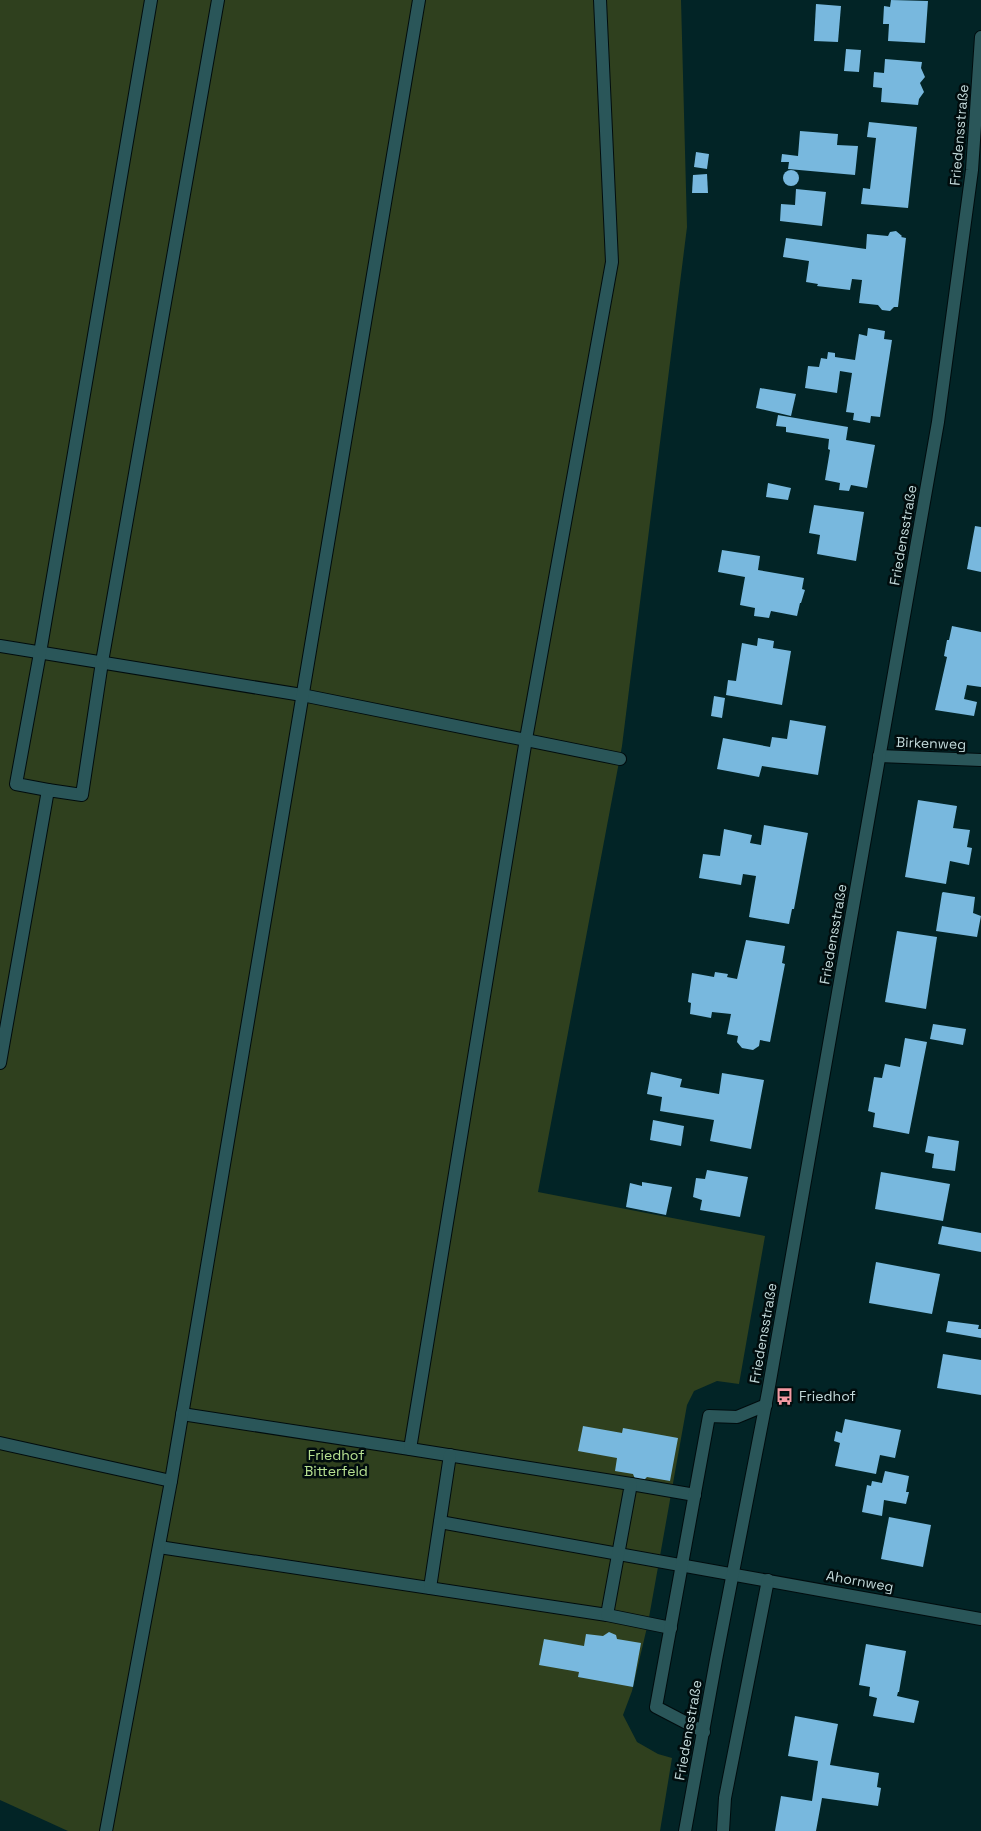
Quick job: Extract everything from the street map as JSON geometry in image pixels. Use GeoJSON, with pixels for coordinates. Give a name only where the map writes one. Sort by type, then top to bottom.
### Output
{"type":"FeatureCollection","features":[{"type":"Feature","properties":{"kind":"street"},"geometry":{"type":"LineString","coordinates":[[150,0],[40,653],[16,784],[82,795],[102,662],[218,0]]}},
{"type":"Feature","properties":{"kind":"street"},"geometry":{"type":"LineString","coordinates":[[106,1831],[171,1480],[419,0]]}},
{"type":"Feature","properties":{"kind":"street"},"geometry":{"type":"LineString","coordinates":[[410,1449],[526,739],[612,262],[600,0]]}},
{"type":"Feature","properties":{"kind":"street","name":"Friedensstraße"},"geometry":{"type":"LineString","coordinates":[[685,1831],[766,1405],[942,393],[972,170],[981,37]]}},
{"type":"Feature","properties":{"kind":"street"},"geometry":{"type":"LineString","coordinates":[[0,646],[302,696],[620,758]]}},
{"type":"Feature","properties":{"kind":"street","name":"Birkenweg"},"geometry":{"type":"LineString","coordinates":[[879,756],[981,760]]}},
{"type":"Feature","properties":{"kind":"street"},"geometry":{"type":"LineString","coordinates":[[0,1063],[48,790]]}},
{"type":"Feature","properties":{"kind":"street"},"geometry":{"type":"LineString","coordinates":[[704,1732],[656,1707],[695,1495],[710,1416],[737,1417],[766,1405]]}},
{"type":"Feature","properties":{"kind":"street"},"geometry":{"type":"LineString","coordinates":[[182,1414],[695,1495]]}},
{"type":"Feature","properties":{"kind":"street"},"geometry":{"type":"LineString","coordinates":[[0,1443],[171,1480]]}},
{"type":"Feature","properties":{"kind":"street"},"geometry":{"type":"LineString","coordinates":[[430,1588],[450,1455]]}},
{"type":"Feature","properties":{"kind":"street"},"geometry":{"type":"LineString","coordinates":[[608,1615],[631,1484]]}},
{"type":"Feature","properties":{"kind":"street","name":"Ahornweg"},"geometry":{"type":"LineString","coordinates":[[440,1522],[981,1618]]}},
{"type":"Feature","properties":{"kind":"street"},"geometry":{"type":"LineString","coordinates":[[159,1547],[608,1615],[671,1628]]}},
{"type":"Feature","properties":{"kind":"street"},"geometry":{"type":"LineString","coordinates":[[723,1831],[725,1798],[768,1580]]}},
{"type":"Feature","properties":{"kind":"green space","name":"Friedhof Bitterfeld"},"geometry":{"type":"Polygon","coordinates":[[[0,0],[681,0],[687,227],[622,746],[538,1192],[765,1236],[739,1384],[717,1381],[694,1391],[687,1405],[648,1623],[632,1691],[623,1715],[637,1742],[658,1754],[672,1758],[660,1831],[68,1831],[0,1800],[0,0]]]}},
{"type":"Feature","properties":{"kind":"building"},"geometry":{"type":"Polygon","coordinates":[[[891,0],[928,1],[925,43],[888,41],[889,24],[883,24],[884,6],[890,7],[891,0]]]}},
{"type":"Feature","properties":{"kind":"building"},"geometry":{"type":"Polygon","coordinates":[[[816,4],[841,6],[838,42],[814,41],[816,4]]]}},
{"type":"Feature","properties":{"kind":"building"},"geometry":{"type":"Polygon","coordinates":[[[846,49],[861,50],[859,72],[844,71],[846,49]]]}},
{"type":"Feature","properties":{"kind":"building"},"geometry":{"type":"Polygon","coordinates":[[[885,59],[922,62],[921,68],[925,77],[920,83],[924,92],[919,99],[918,105],[881,102],[882,88],[873,87],[874,72],[884,73],[885,59]]]}},
{"type":"Feature","properties":{"kind":"building"},"geometry":{"type":"Polygon","coordinates":[[[869,122],[917,127],[908,208],[861,204],[863,188],[870,189],[876,138],[867,137],[869,122]]]}},
{"type":"Feature","properties":{"kind":"building"},"geometry":{"type":"Polygon","coordinates":[[[800,131],[838,134],[837,145],[858,146],[855,175],[788,169],[789,162],[781,162],[782,154],[798,156],[800,131]]]}},
{"type":"Feature","properties":{"kind":"building"},"geometry":{"type":"Polygon","coordinates":[[[696,152],[709,154],[707,169],[694,167],[696,152]]]}},
{"type":"Feature","properties":{"kind":"building"},"geometry":{"type":"Polygon","coordinates":[[[791,170],[797,172],[799,178],[797,184],[791,186],[785,184],[783,178],[785,172],[791,170]]]}},
{"type":"Feature","properties":{"kind":"building"},"geometry":{"type":"Polygon","coordinates":[[[707,174],[708,193],[692,193],[693,175],[707,174]]]}},
{"type":"Feature","properties":{"kind":"building"},"geometry":{"type":"Polygon","coordinates":[[[796,189],[826,192],[822,226],[780,221],[781,204],[795,205],[796,189]]]}},
{"type":"Feature","properties":{"kind":"building"},"geometry":{"type":"Polygon","coordinates":[[[896,231],[901,237],[906,238],[898,307],[894,307],[890,311],[882,310],[878,305],[859,303],[862,280],[852,279],[850,290],[817,286],[818,284],[806,282],[809,261],[783,257],[786,238],[866,249],[867,234],[888,236],[890,232],[896,231]]]}},
{"type":"Feature","properties":{"kind":"building"},"geometry":{"type":"Polygon","coordinates":[[[868,328],[885,331],[884,339],[892,340],[880,417],[871,416],[870,423],[853,420],[854,413],[846,412],[852,373],[840,371],[837,393],[805,388],[808,366],[819,367],[821,358],[827,359],[828,352],[835,353],[835,357],[855,360],[859,334],[867,336],[868,328]]]}},
{"type":"Feature","properties":{"kind":"building"},"geometry":{"type":"Polygon","coordinates":[[[760,388],[796,394],[791,416],[756,408],[760,388]]]}},
{"type":"Feature","properties":{"kind":"building"},"geometry":{"type":"Polygon","coordinates":[[[778,415],[848,427],[846,440],[875,445],[867,488],[851,485],[849,491],[839,490],[840,483],[825,480],[830,450],[828,449],[829,439],[786,432],[786,427],[776,426],[778,415]]]}},
{"type":"Feature","properties":{"kind":"building"},"geometry":{"type":"Polygon","coordinates":[[[768,483],[791,488],[788,500],[766,497],[768,483]]]}},
{"type":"Feature","properties":{"kind":"building"},"geometry":{"type":"Polygon","coordinates":[[[814,505],[864,512],[856,561],[817,554],[820,535],[809,533],[814,505]]]}},
{"type":"Feature","properties":{"kind":"building"},"geometry":{"type":"Polygon","coordinates":[[[975,526],[981,527],[981,572],[967,569],[975,526]]]}},
{"type":"Feature","properties":{"kind":"building"},"geometry":{"type":"Polygon","coordinates":[[[722,550],[760,556],[758,570],[804,578],[802,589],[805,590],[797,616],[771,611],[769,618],[754,616],[755,608],[740,605],[745,577],[718,572],[722,550]]]}},
{"type":"Feature","properties":{"kind":"building"},"geometry":{"type":"Polygon","coordinates":[[[952,626],[981,632],[981,687],[967,685],[964,699],[977,702],[974,716],[935,710],[947,657],[944,656],[947,640],[949,640],[952,626]]]}},
{"type":"Feature","properties":{"kind":"building"},"geometry":{"type":"Polygon","coordinates":[[[758,638],[774,641],[773,648],[791,651],[782,705],[726,695],[728,680],[736,681],[742,643],[757,646],[758,638]]]}},
{"type":"Feature","properties":{"kind":"building"},"geometry":{"type":"Polygon","coordinates":[[[714,696],[725,698],[722,718],[711,716],[714,696]]]}},
{"type":"Feature","properties":{"kind":"building"},"geometry":{"type":"Polygon","coordinates":[[[790,720],[826,726],[818,775],[762,766],[759,777],[717,769],[723,738],[770,747],[772,737],[787,739],[790,720]]]}},
{"type":"Feature","properties":{"kind":"building"},"geometry":{"type":"Polygon","coordinates":[[[918,800],[957,806],[953,828],[970,830],[967,847],[972,848],[969,865],[950,861],[946,884],[905,877],[918,800]]]}},
{"type":"Feature","properties":{"kind":"building"},"geometry":{"type":"Polygon","coordinates":[[[764,825],[808,833],[794,909],[792,909],[789,924],[749,917],[756,876],[743,874],[741,885],[699,878],[703,854],[720,856],[724,829],[752,835],[750,843],[761,845],[764,825]]]}},
{"type":"Feature","properties":{"kind":"building"},"geometry":{"type":"Polygon","coordinates":[[[943,892],[975,897],[973,913],[981,916],[977,937],[936,931],[943,892]]]}},
{"type":"Feature","properties":{"kind":"building"},"geometry":{"type":"Polygon","coordinates":[[[897,931],[937,937],[926,1009],[885,1002],[897,931]]]}},
{"type":"Feature","properties":{"kind":"building"},"geometry":{"type":"Polygon","coordinates":[[[746,940],[785,946],[782,963],[785,964],[770,1042],[760,1040],[759,1046],[753,1050],[742,1048],[737,1042],[738,1036],[727,1034],[731,1014],[712,1012],[711,1018],[690,1014],[691,1003],[688,1002],[692,973],[714,977],[715,972],[728,974],[727,977],[737,979],[746,940]]]}},
{"type":"Feature","properties":{"kind":"building"},"geometry":{"type":"Polygon","coordinates":[[[933,1024],[966,1029],[963,1045],[930,1039],[933,1024]]]}},
{"type":"Feature","properties":{"kind":"building"},"geometry":{"type":"Polygon","coordinates":[[[905,1038],[927,1042],[909,1134],[873,1127],[875,1113],[868,1111],[874,1077],[882,1078],[885,1064],[900,1067],[905,1038]]]}},
{"type":"Feature","properties":{"kind":"building"},"geometry":{"type":"Polygon","coordinates":[[[651,1072],[682,1079],[680,1087],[719,1094],[722,1073],[764,1080],[751,1149],[710,1141],[714,1120],[660,1111],[662,1097],[647,1094],[651,1072]]]}},
{"type":"Feature","properties":{"kind":"building"},"geometry":{"type":"Polygon","coordinates":[[[653,1120],[684,1126],[681,1146],[650,1140],[653,1120]]]}},
{"type":"Feature","properties":{"kind":"building"},"geometry":{"type":"Polygon","coordinates":[[[928,1136],[959,1141],[955,1171],[932,1168],[934,1154],[925,1152],[928,1136]]]}},
{"type":"Feature","properties":{"kind":"building"},"geometry":{"type":"Polygon","coordinates":[[[707,1170],[748,1177],[740,1217],[700,1210],[702,1200],[693,1197],[696,1178],[705,1179],[707,1170]]]}},
{"type":"Feature","properties":{"kind":"building"},"geometry":{"type":"Polygon","coordinates":[[[881,1172],[950,1184],[943,1221],[875,1209],[881,1172]]]}},
{"type":"Feature","properties":{"kind":"building"},"geometry":{"type":"Polygon","coordinates":[[[642,1182],[672,1187],[666,1215],[626,1207],[630,1183],[642,1186],[642,1182]]]}},
{"type":"Feature","properties":{"kind":"building"},"geometry":{"type":"Polygon","coordinates":[[[942,1226],[981,1233],[981,1252],[938,1244],[942,1226]]]}},
{"type":"Feature","properties":{"kind":"building"},"geometry":{"type":"Polygon","coordinates":[[[876,1262],[940,1274],[932,1314],[869,1303],[876,1262]]]}},
{"type":"Feature","properties":{"kind":"building"},"geometry":{"type":"Polygon","coordinates":[[[948,1321],[979,1325],[978,1329],[981,1329],[981,1338],[946,1332],[948,1321]]]}},
{"type":"Feature","properties":{"kind":"building"},"geometry":{"type":"Polygon","coordinates":[[[943,1354],[981,1360],[981,1395],[937,1388],[943,1354]]]}},
{"type":"Feature","properties":{"kind":"building"},"geometry":{"type":"Polygon","coordinates":[[[845,1419],[901,1430],[895,1458],[880,1455],[876,1474],[835,1466],[840,1443],[834,1441],[836,1431],[842,1433],[845,1419]]]}},
{"type":"Feature","properties":{"kind":"building"},"geometry":{"type":"Polygon","coordinates":[[[583,1426],[622,1433],[623,1428],[678,1438],[670,1481],[647,1477],[644,1480],[635,1479],[633,1474],[615,1471],[617,1458],[578,1451],[583,1426]]]}},
{"type":"Feature","properties":{"kind":"building"},"geometry":{"type":"Polygon","coordinates":[[[885,1471],[909,1476],[906,1492],[909,1492],[906,1504],[884,1500],[882,1516],[862,1512],[867,1485],[871,1486],[872,1481],[882,1483],[885,1471]]]}},
{"type":"Feature","properties":{"kind":"building"},"geometry":{"type":"Polygon","coordinates":[[[889,1517],[931,1525],[923,1567],[881,1559],[889,1517]]]}},
{"type":"Feature","properties":{"kind":"building"},"geometry":{"type":"Polygon","coordinates":[[[609,1632],[616,1635],[617,1639],[641,1643],[633,1687],[578,1677],[579,1672],[539,1665],[544,1639],[584,1646],[586,1634],[603,1636],[609,1632]]]}},
{"type":"Feature","properties":{"kind":"building"},"geometry":{"type":"Polygon","coordinates":[[[866,1644],[906,1651],[897,1696],[919,1701],[914,1723],[873,1716],[877,1698],[869,1696],[870,1687],[859,1685],[866,1644]]]}},
{"type":"Feature","properties":{"kind":"building"},"geometry":{"type":"Polygon","coordinates":[[[795,1716],[838,1724],[830,1765],[879,1773],[877,1787],[881,1788],[878,1806],[822,1798],[816,1831],[775,1831],[781,1796],[812,1801],[818,1761],[788,1756],[795,1716]]]}},
{"type":"Feature","properties":{"kind":"place","name":"Friedhof"},"geometry":{"type":"Point","coordinates":[785,1396]}}]}
